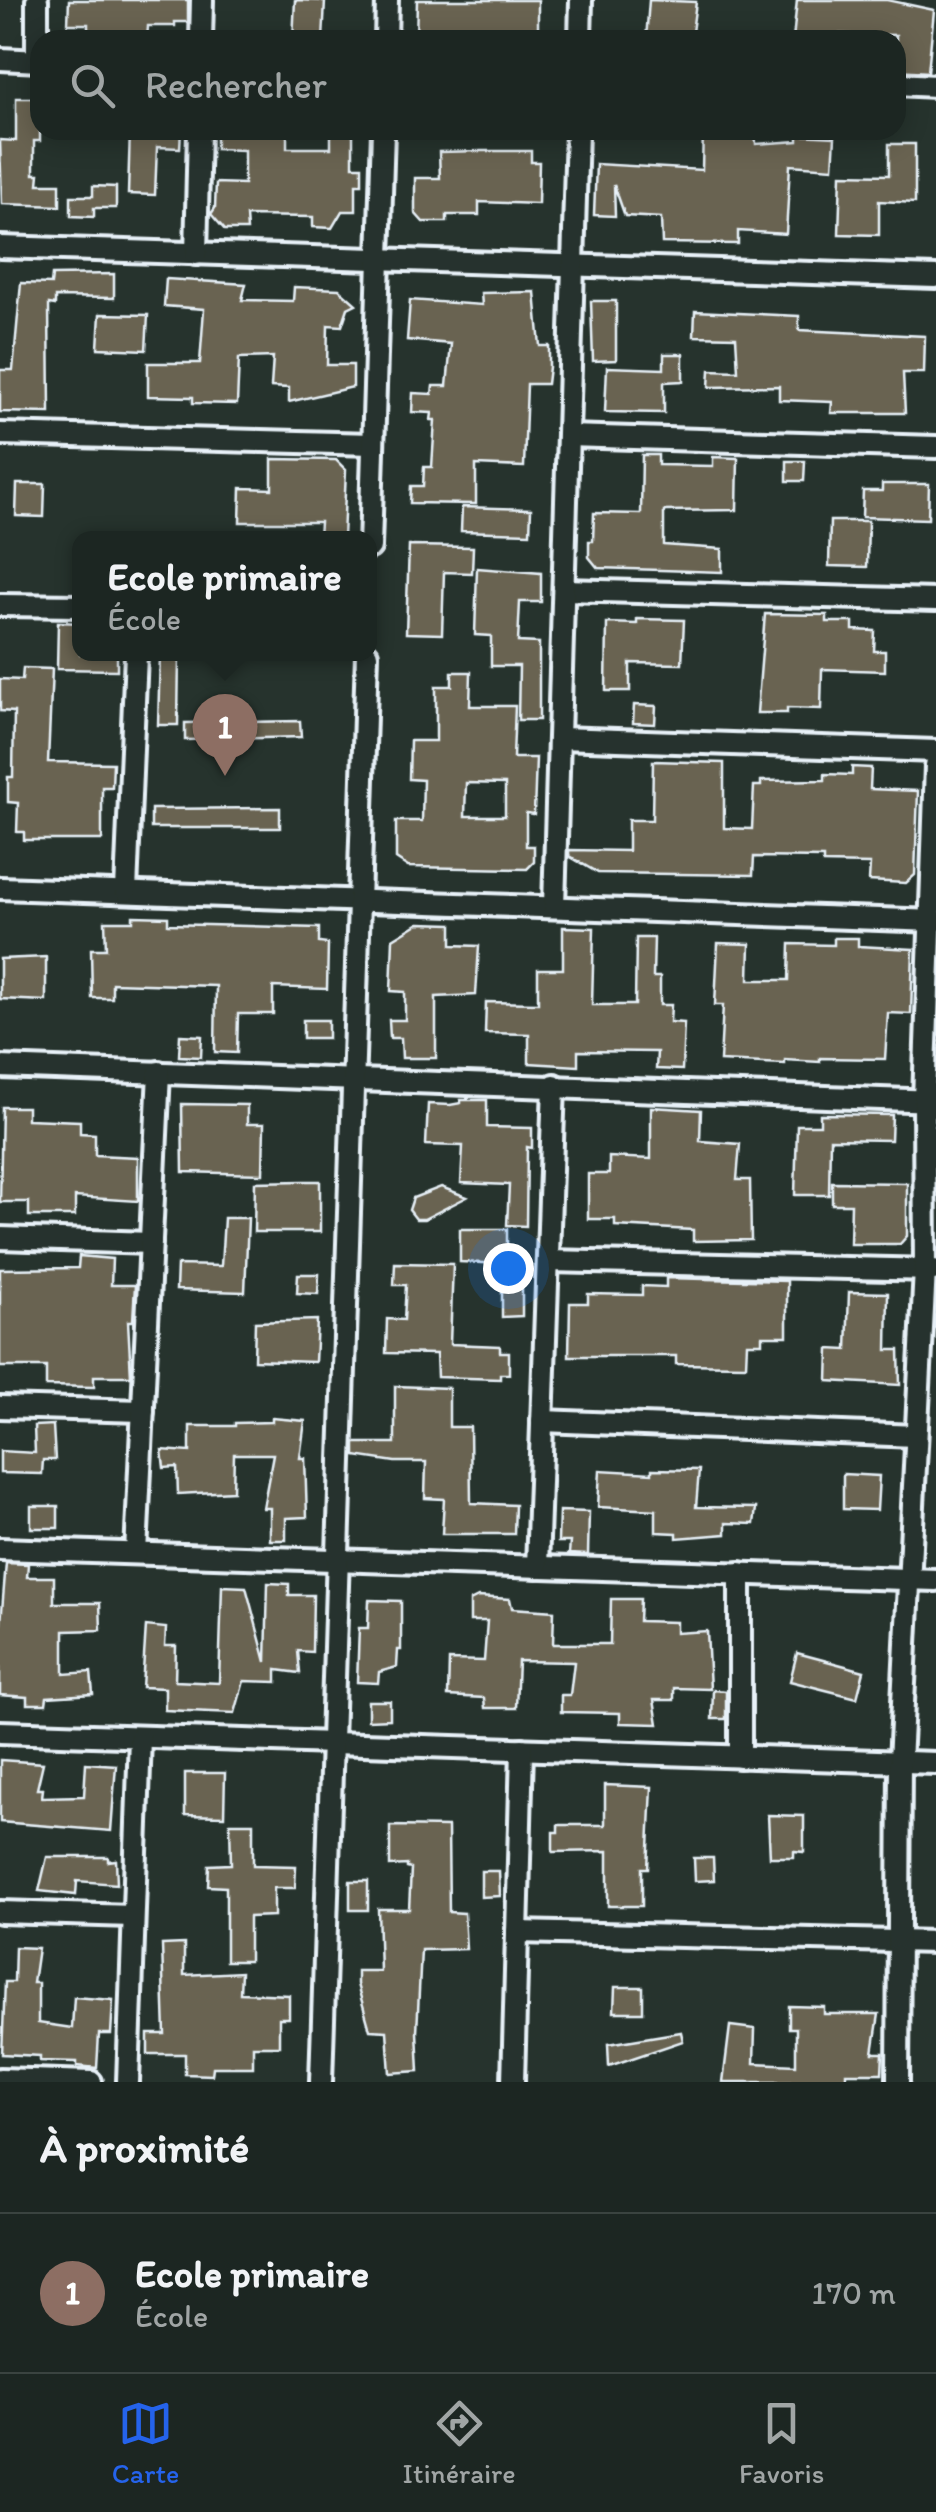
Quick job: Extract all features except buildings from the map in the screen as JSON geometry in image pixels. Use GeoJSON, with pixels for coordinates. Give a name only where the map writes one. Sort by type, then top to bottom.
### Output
{"type":"FeatureCollection","features":[{"type":"Feature","properties":{"kind":"street"},"geometry":{"type":"LineString","coordinates":[[36,0],[37,30]]}},
{"type":"Feature","properties":{"kind":"street"},"geometry":{"type":"LineString","coordinates":[[201,30],[202,0]]}},
{"type":"Feature","properties":{"kind":"street"},"geometry":{"type":"LineString","coordinates":[[386,30],[387,0]]}},
{"type":"Feature","properties":{"kind":"street"},"geometry":{"type":"LineString","coordinates":[[580,30],[581,0]]}},
{"type":"Feature","properties":{"kind":"street"},"geometry":{"type":"LineString","coordinates":[[0,59],[30,60]]}},
{"type":"Feature","properties":{"kind":"street"},"geometry":{"type":"LineString","coordinates":[[906,84],[936,86]]}},
{"type":"Feature","properties":{"kind":"street"},"geometry":{"type":"LineString","coordinates":[[196,254],[199,140]]}},
{"type":"Feature","properties":{"kind":"street"},"geometry":{"type":"LineString","coordinates":[[370,531],[383,140]]}},
{"type":"Feature","properties":{"kind":"street"},"geometry":{"type":"LineString","coordinates":[[554,906],[577,140]]}},
{"type":"Feature","properties":{"kind":"street"},"geometry":{"type":"LineString","coordinates":[[0,248],[936,277]]}},
{"type":"Feature","properties":{"kind":"street"},"geometry":{"type":"LineString","coordinates":[[0,434],[373,444]]}},
{"type":"Feature","properties":{"kind":"street"},"geometry":{"type":"LineString","coordinates":[[568,436],[936,447]]}},
{"type":"Feature","properties":{"kind":"street"},"geometry":{"type":"LineString","coordinates":[[564,590],[936,600]]}},
{"type":"Feature","properties":{"kind":"street"},"geometry":{"type":"LineString","coordinates":[[0,605],[72,606]]}},
{"type":"Feature","properties":{"kind":"street"},"geometry":{"type":"LineString","coordinates":[[126,891],[136,661]]}},
{"type":"Feature","properties":{"kind":"street"},"geometry":{"type":"LineString","coordinates":[[320,2082],[367,661]]}},
{"type":"Feature","properties":{"kind":"street"},"geometry":{"type":"LineString","coordinates":[[560,738],[936,751]]}},
{"type":"Feature","properties":{"kind":"street"},"geometry":{"type":"LineString","coordinates":[[898,2082],[900,1762],[916,1436],[930,1270],[936,765]]}},
{"type":"Feature","properties":{"kind":"street"},"geometry":{"type":"LineString","coordinates":[[0,888],[933,921]]}},
{"type":"Feature","properties":{"kind":"street"},"geometry":{"type":"LineString","coordinates":[[0,1067],[930,1100]]}},
{"type":"Feature","properties":{"kind":"street"},"geometry":{"type":"LineString","coordinates":[[136,1553],[159,1072]]}},
{"type":"Feature","properties":{"kind":"street"},"geometry":{"type":"LineString","coordinates":[[538,1567],[554,1085]]}},
{"type":"Feature","properties":{"kind":"street"},"geometry":{"type":"LineString","coordinates":[[0,1238],[151,1242]]}},
{"type":"Feature","properties":{"kind":"street"},"geometry":{"type":"LineString","coordinates":[[548,1261],[930,1270]]}},
{"type":"Feature","properties":{"kind":"street"},"geometry":{"type":"LineString","coordinates":[[0,1407],[143,1411]]}},
{"type":"Feature","properties":{"kind":"street"},"geometry":{"type":"LineString","coordinates":[[542,1422],[916,1436]]}},
{"type":"Feature","properties":{"kind":"street"},"geometry":{"type":"LineString","coordinates":[[0,1549],[936,1580]]}},
{"type":"Feature","properties":{"kind":"street"},"geometry":{"type":"LineString","coordinates":[[740,1574],[740,1757]]}},
{"type":"Feature","properties":{"kind":"street"},"geometry":{"type":"LineString","coordinates":[[0,1732],[936,1763]]}},
{"type":"Feature","properties":{"kind":"street"},"geometry":{"type":"LineString","coordinates":[[128,2082],[140,1736]]}},
{"type":"Feature","properties":{"kind":"street"},"geometry":{"type":"LineString","coordinates":[[514,2082],[522,1750]]}},
{"type":"Feature","properties":{"kind":"street"},"geometry":{"type":"LineString","coordinates":[[0,1912],[134,1916]]}},
{"type":"Feature","properties":{"kind":"street"},"geometry":{"type":"LineString","coordinates":[[517,1932],[936,1942]]}},
{"type":"Feature","properties":{"kind":"street"},"geometry":{"type":"LineString","coordinates":[[0,2079],[91,2082]]}},
{"type":"Feature","properties":{"kind":"place","name":"Ecole primaire"},"geometry":{"type":"Point","coordinates":[225,776]}}]}
